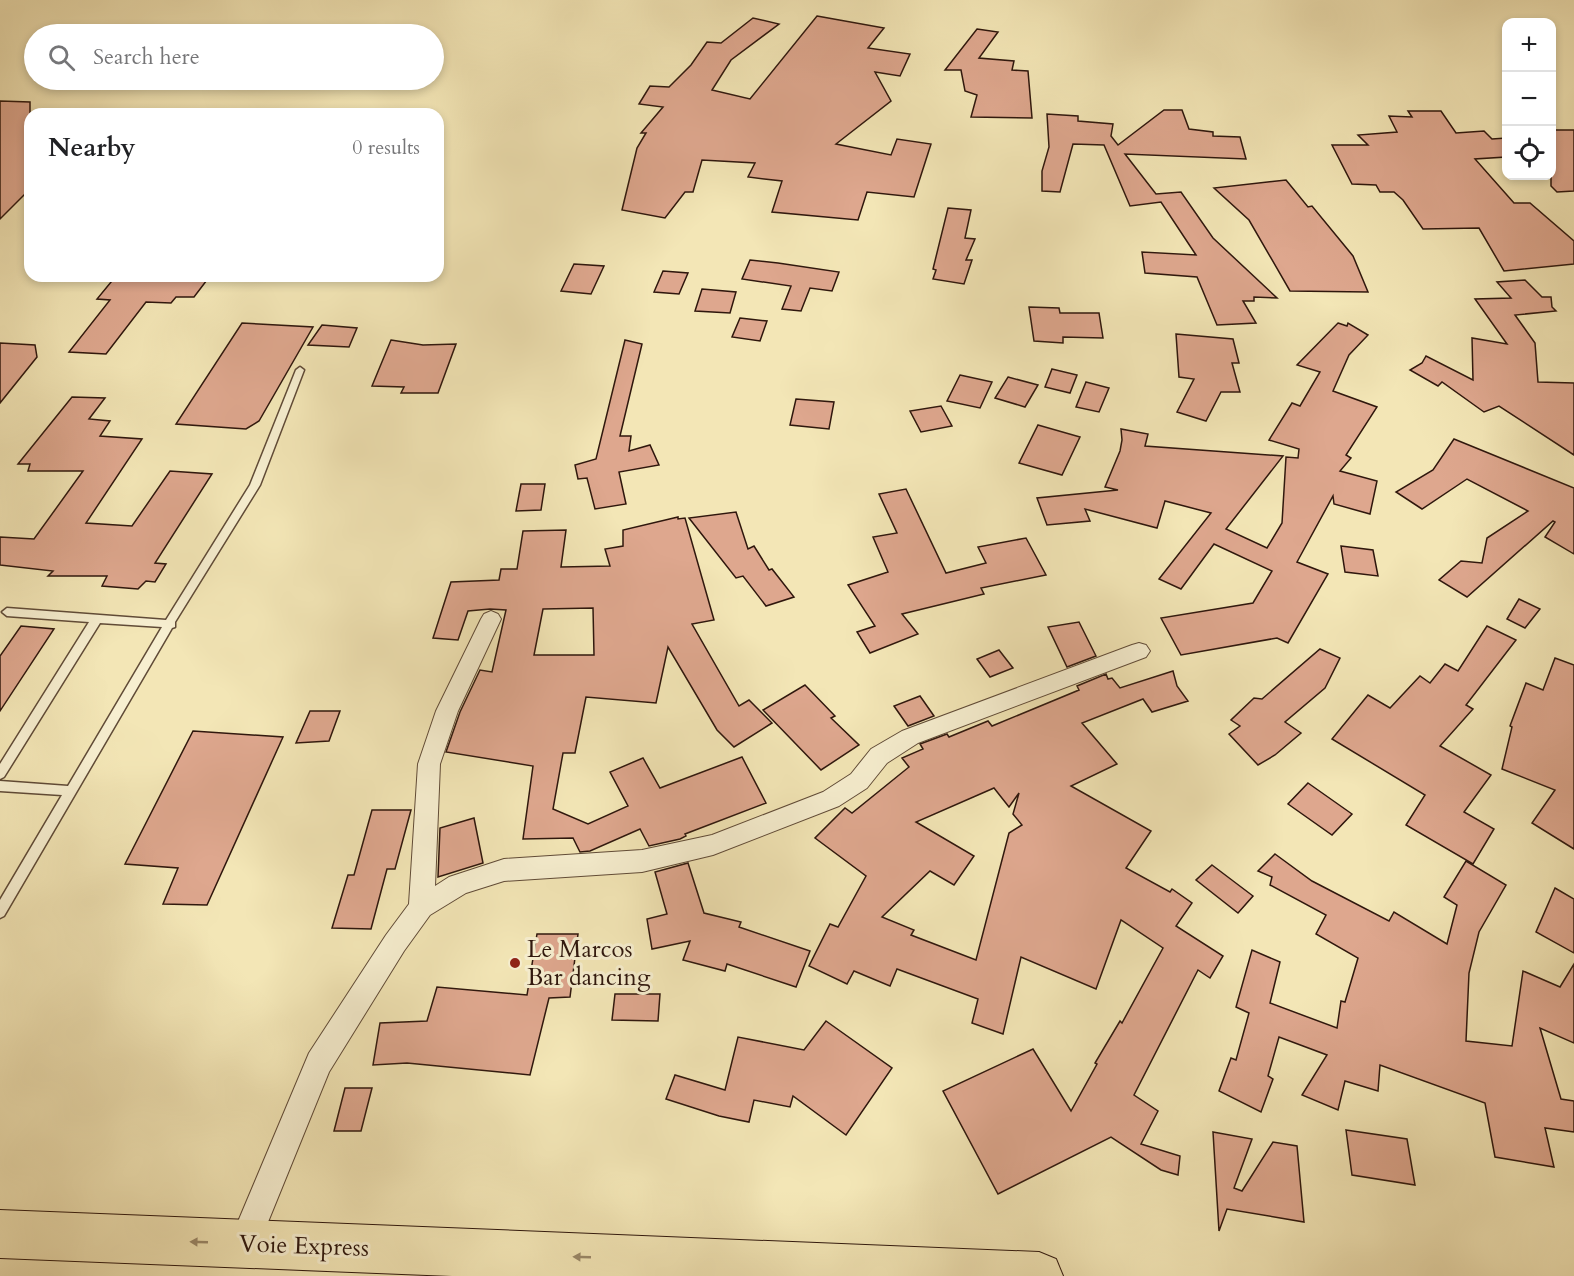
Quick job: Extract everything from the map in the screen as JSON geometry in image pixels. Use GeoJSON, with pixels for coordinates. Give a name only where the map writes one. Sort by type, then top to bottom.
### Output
{"type":"FeatureCollection","features":[{"type":"Feature","properties":{"kind":"highway","name":"Voie Express"},"geometry":{"type":"LineString","coordinates":[[0,1234],[1039,1276]]}},
{"type":"Feature","properties":{"kind":"street"},"geometry":{"type":"LineString","coordinates":[[422,907],[429,764],[447,711],[491,619]]}},
{"type":"Feature","properties":{"kind":"street"},"geometry":{"type":"LineString","coordinates":[[244,1243],[319,1063],[394,943],[422,907],[458,885],[504,870],[642,861],[713,845],[831,799],[859,781],[879,756],[910,737],[1139,651]]}},
{"type":"Feature","properties":{"kind":"lane"},"geometry":{"type":"LineString","coordinates":[[0,912],[255,484],[300,370]]}},
{"type":"Feature","properties":{"kind":"lane"},"geometry":{"type":"LineString","coordinates":[[7,612],[171,624]]}},
{"type":"Feature","properties":{"kind":"lane"},"geometry":{"type":"LineString","coordinates":[[0,774],[96,620]]}},
{"type":"Feature","properties":{"kind":"lane"},"geometry":{"type":"LineString","coordinates":[[0,786],[70,791]]}},
{"type":"Feature","properties":{"kind":"building"},"geometry":{"type":"Polygon","coordinates":[[[817,16],[884,28],[868,48],[910,54],[900,76],[875,72],[891,101],[836,144],[891,155],[897,139],[931,144],[914,197],[867,192],[858,220],[772,212],[782,181],[748,177],[755,163],[702,160],[693,192],[685,192],[665,218],[622,210],[637,148],[646,133],[641,133],[663,107],[639,104],[650,86],[669,87],[691,65],[707,42],[721,43],[753,18],[779,24],[731,60],[712,90],[750,99],[817,16]]]}},
{"type":"Feature","properties":{"kind":"building"},"geometry":{"type":"Polygon","coordinates":[[[977,29],[998,32],[979,58],[1014,61],[1012,70],[1028,71],[1032,118],[971,117],[977,95],[965,91],[961,70],[945,70],[977,29]]]}},
{"type":"Feature","properties":{"kind":"building"},"geometry":{"type":"Polygon","coordinates":[[[0,101],[30,102],[30,108],[24,108],[24,195],[0,219],[0,101]]]}},
{"type":"Feature","properties":{"kind":"building"},"geometry":{"type":"Polygon","coordinates":[[[1164,110],[1182,110],[1189,129],[1213,132],[1213,136],[1240,137],[1246,159],[1125,154],[1156,194],[1181,192],[1213,238],[1277,298],[1254,297],[1254,301],[1243,301],[1256,323],[1217,325],[1197,277],[1145,273],[1142,252],[1196,255],[1161,202],[1130,206],[1104,145],[1073,144],[1060,192],[1042,191],[1042,171],[1049,147],[1047,114],[1078,116],[1078,121],[1113,124],[1111,136],[1118,145],[1164,110]]]}},
{"type":"Feature","properties":{"kind":"building"},"geometry":{"type":"Polygon","coordinates":[[[1408,111],[1441,111],[1456,133],[1484,131],[1492,139],[1502,138],[1502,157],[1475,159],[1514,203],[1530,203],[1574,241],[1574,264],[1504,271],[1479,228],[1423,229],[1403,200],[1394,192],[1380,192],[1376,185],[1352,184],[1332,145],[1368,145],[1358,135],[1397,132],[1389,116],[1412,117],[1408,111]]]}},
{"type":"Feature","properties":{"kind":"building"},"geometry":{"type":"Polygon","coordinates":[[[1556,130],[1574,130],[1574,191],[1557,192],[1551,186],[1551,180],[1556,180],[1556,130]]]}},
{"type":"Feature","properties":{"kind":"building"},"geometry":{"type":"Polygon","coordinates":[[[1286,180],[1308,207],[1312,206],[1353,256],[1368,292],[1290,291],[1249,220],[1214,188],[1286,180]]]}},
{"type":"Feature","properties":{"kind":"building"},"geometry":{"type":"Polygon","coordinates":[[[948,208],[971,210],[965,238],[975,239],[966,260],[972,260],[964,284],[933,279],[936,270],[933,269],[948,208]]]}},
{"type":"Feature","properties":{"kind":"building"},"geometry":{"type":"Polygon","coordinates":[[[750,260],[839,272],[832,291],[810,288],[801,311],[782,309],[791,286],[742,279],[750,260]]]}},
{"type":"Feature","properties":{"kind":"building"},"geometry":{"type":"Polygon","coordinates":[[[574,264],[604,266],[591,294],[561,291],[574,264]]]}},
{"type":"Feature","properties":{"kind":"building"},"geometry":{"type":"Polygon","coordinates":[[[663,271],[688,273],[679,294],[654,292],[663,271]]]}},
{"type":"Feature","properties":{"kind":"building"},"geometry":{"type":"Polygon","coordinates":[[[1525,280],[1542,297],[1551,297],[1552,307],[1556,311],[1515,315],[1535,343],[1538,382],[1574,383],[1574,455],[1499,406],[1484,412],[1442,382],[1438,386],[1410,370],[1422,363],[1426,356],[1473,380],[1472,338],[1507,344],[1475,299],[1511,298],[1497,282],[1525,280]]]}},
{"type":"Feature","properties":{"kind":"building"},"geometry":{"type":"Polygon","coordinates":[[[111,282],[205,282],[194,297],[176,297],[171,303],[146,302],[106,354],[69,352],[110,300],[97,299],[111,282]]]}},
{"type":"Feature","properties":{"kind":"building"},"geometry":{"type":"Polygon","coordinates":[[[702,289],[736,292],[730,313],[695,311],[702,289]]]}},
{"type":"Feature","properties":{"kind":"building"},"geometry":{"type":"Polygon","coordinates":[[[1029,307],[1059,308],[1060,313],[1099,313],[1103,338],[1063,337],[1063,343],[1034,341],[1029,307]]]}},
{"type":"Feature","properties":{"kind":"building"},"geometry":{"type":"Polygon","coordinates":[[[740,318],[767,321],[760,341],[732,337],[740,318]]]}},
{"type":"Feature","properties":{"kind":"building"},"geometry":{"type":"Polygon","coordinates":[[[242,323],[313,327],[259,421],[246,429],[176,424],[242,323]]]}},
{"type":"Feature","properties":{"kind":"building"},"geometry":{"type":"Polygon","coordinates":[[[1338,323],[1347,326],[1348,323],[1368,335],[1349,355],[1333,391],[1377,407],[1346,455],[1351,458],[1340,471],[1377,481],[1370,514],[1334,504],[1333,496],[1297,562],[1328,574],[1288,643],[1277,638],[1181,655],[1161,618],[1253,603],[1272,571],[1214,544],[1181,589],[1159,579],[1211,513],[1165,501],[1157,528],[1085,509],[1090,521],[1047,525],[1037,498],[1118,490],[1105,487],[1120,451],[1121,429],[1148,434],[1145,446],[1283,456],[1226,529],[1267,548],[1282,523],[1286,457],[1298,458],[1299,449],[1269,440],[1292,403],[1300,406],[1320,372],[1297,365],[1338,323]]]}},
{"type":"Feature","properties":{"kind":"building"},"geometry":{"type":"Polygon","coordinates":[[[322,325],[357,328],[349,347],[308,345],[322,325]]]}},
{"type":"Feature","properties":{"kind":"building"},"geometry":{"type":"Polygon","coordinates":[[[1176,334],[1233,339],[1239,363],[1232,363],[1240,392],[1221,392],[1206,421],[1177,412],[1194,379],[1179,377],[1176,334]]]}},
{"type":"Feature","properties":{"kind":"building"},"geometry":{"type":"Polygon","coordinates":[[[391,340],[423,345],[456,344],[438,393],[401,393],[404,387],[372,386],[391,340]]]}},
{"type":"Feature","properties":{"kind":"building"},"geometry":{"type":"Polygon","coordinates":[[[625,340],[642,344],[620,436],[631,436],[629,451],[650,445],[659,465],[619,472],[626,504],[595,509],[587,478],[578,479],[575,465],[596,459],[625,340]]]}},
{"type":"Feature","properties":{"kind":"building"},"geometry":{"type":"Polygon","coordinates":[[[0,343],[35,345],[37,357],[0,403],[0,343]]]}},
{"type":"Feature","properties":{"kind":"building"},"geometry":{"type":"Polygon","coordinates":[[[1052,369],[1077,375],[1070,393],[1045,387],[1052,369]]]}},
{"type":"Feature","properties":{"kind":"building"},"geometry":{"type":"Polygon","coordinates":[[[960,375],[992,382],[980,408],[947,401],[960,375]]]}},
{"type":"Feature","properties":{"kind":"building"},"geometry":{"type":"Polygon","coordinates":[[[1008,377],[1038,385],[1025,407],[995,398],[1008,377]]]}},
{"type":"Feature","properties":{"kind":"building"},"geometry":{"type":"Polygon","coordinates":[[[1086,382],[1109,388],[1099,412],[1076,407],[1086,382]]]}},
{"type":"Feature","properties":{"kind":"building"},"geometry":{"type":"Polygon","coordinates":[[[72,397],[105,398],[89,419],[110,421],[100,436],[142,439],[86,523],[132,526],[170,471],[212,474],[155,563],[166,564],[155,582],[146,581],[138,589],[102,586],[107,576],[48,576],[53,571],[0,565],[0,537],[34,539],[83,471],[28,471],[30,464],[18,464],[72,397]]]}},
{"type":"Feature","properties":{"kind":"building"},"geometry":{"type":"Polygon","coordinates":[[[796,399],[834,402],[829,429],[790,425],[796,399]]]}},
{"type":"Feature","properties":{"kind":"building"},"geometry":{"type":"Polygon","coordinates":[[[941,406],[952,426],[921,432],[910,411],[941,406]]]}},
{"type":"Feature","properties":{"kind":"building"},"geometry":{"type":"Polygon","coordinates":[[[1038,425],[1080,437],[1062,475],[1019,463],[1038,425]]]}},
{"type":"Feature","properties":{"kind":"building"},"geometry":{"type":"Polygon","coordinates":[[[1454,439],[1574,488],[1574,554],[1545,537],[1555,522],[1553,521],[1467,597],[1439,580],[1461,561],[1482,563],[1487,538],[1528,511],[1467,479],[1422,509],[1396,492],[1433,470],[1454,439]]]}},
{"type":"Feature","properties":{"kind":"building"},"geometry":{"type":"Polygon","coordinates":[[[521,484],[545,484],[541,510],[516,511],[521,484]]]}},
{"type":"Feature","properties":{"kind":"building"},"geometry":{"type":"Polygon","coordinates":[[[906,489],[946,573],[986,563],[978,547],[1026,538],[1046,575],[981,588],[984,594],[902,614],[918,634],[870,653],[857,632],[875,626],[848,585],[888,572],[873,537],[897,533],[879,494],[906,489]]]}},
{"type":"Feature","properties":{"kind":"building"},"geometry":{"type":"Polygon","coordinates":[[[736,512],[748,549],[754,546],[769,570],[772,569],[794,597],[766,606],[743,576],[736,578],[689,518],[736,512]]]}},
{"type":"Feature","properties":{"kind":"building"},"geometry":{"type":"Polygon","coordinates":[[[678,517],[678,519],[685,518],[714,620],[692,624],[739,706],[749,700],[772,723],[734,747],[717,730],[668,647],[656,703],[586,697],[575,753],[563,753],[553,809],[588,824],[628,806],[610,772],[643,758],[660,788],[742,757],[766,803],[685,834],[686,836],[680,839],[649,846],[640,829],[590,851],[580,852],[573,838],[523,839],[533,766],[446,752],[460,712],[480,670],[492,672],[506,610],[468,611],[458,640],[433,638],[451,582],[499,580],[501,569],[517,569],[523,531],[566,530],[561,567],[610,566],[605,549],[623,546],[623,530],[678,517]],[[593,608],[543,609],[534,655],[594,655],[593,608]]]}},
{"type":"Feature","properties":{"kind":"building"},"geometry":{"type":"Polygon","coordinates":[[[1341,546],[1373,550],[1378,576],[1345,572],[1341,546]]]}},
{"type":"Feature","properties":{"kind":"building"},"geometry":{"type":"Polygon","coordinates":[[[1519,599],[1540,609],[1525,628],[1507,619],[1519,599]]]}},
{"type":"Feature","properties":{"kind":"building"},"geometry":{"type":"Polygon","coordinates":[[[1079,622],[1096,656],[1067,667],[1048,627],[1079,622]]]}},
{"type":"Feature","properties":{"kind":"building"},"geometry":{"type":"Polygon","coordinates":[[[21,626],[54,629],[0,711],[0,656],[21,626]]]}},
{"type":"Feature","properties":{"kind":"building"},"geometry":{"type":"Polygon","coordinates":[[[1487,626],[1516,640],[1466,705],[1473,709],[1440,746],[1491,775],[1464,812],[1494,829],[1473,864],[1406,825],[1425,795],[1332,739],[1368,695],[1390,708],[1420,676],[1430,683],[1445,664],[1458,671],[1487,626]]]}},
{"type":"Feature","properties":{"kind":"building"},"geometry":{"type":"Polygon","coordinates":[[[1320,649],[1340,658],[1325,688],[1285,722],[1301,733],[1275,755],[1258,765],[1229,734],[1240,726],[1231,720],[1254,698],[1262,699],[1320,649]]]}},
{"type":"Feature","properties":{"kind":"building"},"geometry":{"type":"Polygon","coordinates":[[[999,650],[1013,668],[990,677],[977,659],[999,650]]]}},
{"type":"Feature","properties":{"kind":"building"},"geometry":{"type":"Polygon","coordinates":[[[1555,658],[1574,665],[1574,849],[1532,823],[1555,790],[1502,769],[1512,727],[1510,726],[1526,683],[1543,690],[1555,658]]]}},
{"type":"Feature","properties":{"kind":"building"},"geometry":{"type":"Polygon","coordinates":[[[1173,671],[1177,686],[1188,701],[1152,712],[1143,699],[1082,723],[1117,764],[1071,786],[1151,831],[1126,868],[1170,892],[1172,889],[1192,903],[1176,926],[1223,956],[1210,978],[1198,970],[1134,1095],[1158,1111],[1141,1144],[1180,1156],[1178,1175],[1161,1170],[1111,1137],[998,1194],[943,1091],[1033,1049],[1071,1111],[1097,1064],[1095,1063],[1120,1021],[1122,1023],[1163,948],[1121,920],[1096,989],[1021,957],[1003,1034],[972,1023],[978,999],[897,969],[890,986],[854,971],[847,984],[809,966],[830,924],[838,927],[866,876],[815,838],[845,808],[852,813],[909,767],[902,758],[923,749],[920,744],[947,734],[949,737],[988,721],[992,726],[1079,690],[1077,686],[1106,674],[1108,679],[1112,678],[1120,688],[1173,671]],[[994,788],[916,822],[974,856],[954,885],[930,871],[882,917],[914,930],[911,935],[976,960],[1009,833],[1022,825],[1013,814],[1019,793],[1009,807],[994,788]]]}},
{"type":"Feature","properties":{"kind":"building"},"geometry":{"type":"Polygon","coordinates":[[[805,685],[835,716],[831,718],[859,745],[821,770],[763,710],[805,685]]]}},
{"type":"Feature","properties":{"kind":"building"},"geometry":{"type":"Polygon","coordinates":[[[920,696],[934,716],[908,726],[894,706],[920,696]]]}},
{"type":"Feature","properties":{"kind":"building"},"geometry":{"type":"Polygon","coordinates":[[[310,711],[340,711],[329,741],[296,743],[310,711]]]}},
{"type":"Feature","properties":{"kind":"building"},"geometry":{"type":"Polygon","coordinates":[[[193,731],[283,737],[207,905],[163,904],[178,868],[125,864],[193,731]]]}},
{"type":"Feature","properties":{"kind":"building"},"geometry":{"type":"Polygon","coordinates":[[[1308,783],[1352,814],[1332,835],[1288,804],[1308,783]]]}},
{"type":"Feature","properties":{"kind":"building"},"geometry":{"type":"Polygon","coordinates":[[[372,810],[411,810],[395,869],[387,869],[371,929],[332,928],[348,875],[354,875],[372,810]]]}},
{"type":"Feature","properties":{"kind":"building"},"geometry":{"type":"Polygon","coordinates":[[[474,818],[483,863],[438,877],[440,828],[474,818]]]}},
{"type":"Feature","properties":{"kind":"building"},"geometry":{"type":"Polygon","coordinates":[[[1275,854],[1312,881],[1389,921],[1394,912],[1447,944],[1457,905],[1444,897],[1466,861],[1506,885],[1479,932],[1469,973],[1466,1041],[1512,1046],[1523,971],[1560,987],[1574,964],[1574,1043],[1540,1028],[1561,1099],[1574,1101],[1574,1132],[1545,1128],[1554,1167],[1495,1157],[1485,1103],[1380,1065],[1378,1091],[1345,1081],[1338,1110],[1302,1095],[1327,1055],[1279,1037],[1268,1076],[1273,1079],[1261,1112],[1219,1091],[1231,1058],[1236,1060],[1249,1013],[1236,1007],[1252,950],[1280,962],[1270,1003],[1337,1028],[1341,1001],[1345,1002],[1358,958],[1316,934],[1326,915],[1270,885],[1272,877],[1258,871],[1275,854]]]}},
{"type":"Feature","properties":{"kind":"building"},"geometry":{"type":"Polygon","coordinates":[[[688,863],[704,913],[741,922],[739,927],[810,951],[796,987],[727,964],[725,971],[683,960],[690,941],[652,949],[647,919],[667,914],[655,872],[688,863]]]}},
{"type":"Feature","properties":{"kind":"building"},"geometry":{"type":"Polygon","coordinates":[[[1212,865],[1253,896],[1238,913],[1196,880],[1212,865]]]}},
{"type":"Feature","properties":{"kind":"building"},"geometry":{"type":"Polygon","coordinates":[[[1555,888],[1574,899],[1574,953],[1536,932],[1555,888]]]}},
{"type":"Feature","properties":{"kind":"building"},"geometry":{"type":"Polygon","coordinates":[[[537,934],[578,934],[570,997],[549,998],[530,1075],[407,1063],[373,1065],[380,1023],[427,1021],[437,987],[527,995],[537,934]]]}},
{"type":"Feature","properties":{"kind":"building"},"geometry":{"type":"Polygon","coordinates":[[[615,994],[660,994],[658,1021],[612,1020],[615,994]]]}},
{"type":"Feature","properties":{"kind":"building"},"geometry":{"type":"Polygon","coordinates":[[[826,1021],[892,1068],[846,1135],[793,1096],[790,1107],[754,1100],[749,1122],[719,1116],[666,1099],[675,1075],[725,1090],[738,1037],[804,1050],[826,1021]]]}},
{"type":"Feature","properties":{"kind":"building"},"geometry":{"type":"Polygon","coordinates":[[[345,1088],[372,1088],[361,1131],[334,1131],[345,1088]]]}},
{"type":"Feature","properties":{"kind":"building"},"geometry":{"type":"Polygon","coordinates":[[[1346,1130],[1407,1139],[1415,1185],[1352,1175],[1346,1130]]]}},
{"type":"Feature","properties":{"kind":"building"},"geometry":{"type":"Polygon","coordinates":[[[1213,1132],[1252,1139],[1234,1188],[1242,1191],[1273,1142],[1297,1146],[1304,1222],[1227,1209],[1219,1231],[1213,1132]]]}},
{"type":"Feature","properties":{"kind":"place","name":"Le Marcos Bar dancing"},"geometry":{"type":"Point","coordinates":[515,963]}}]}
